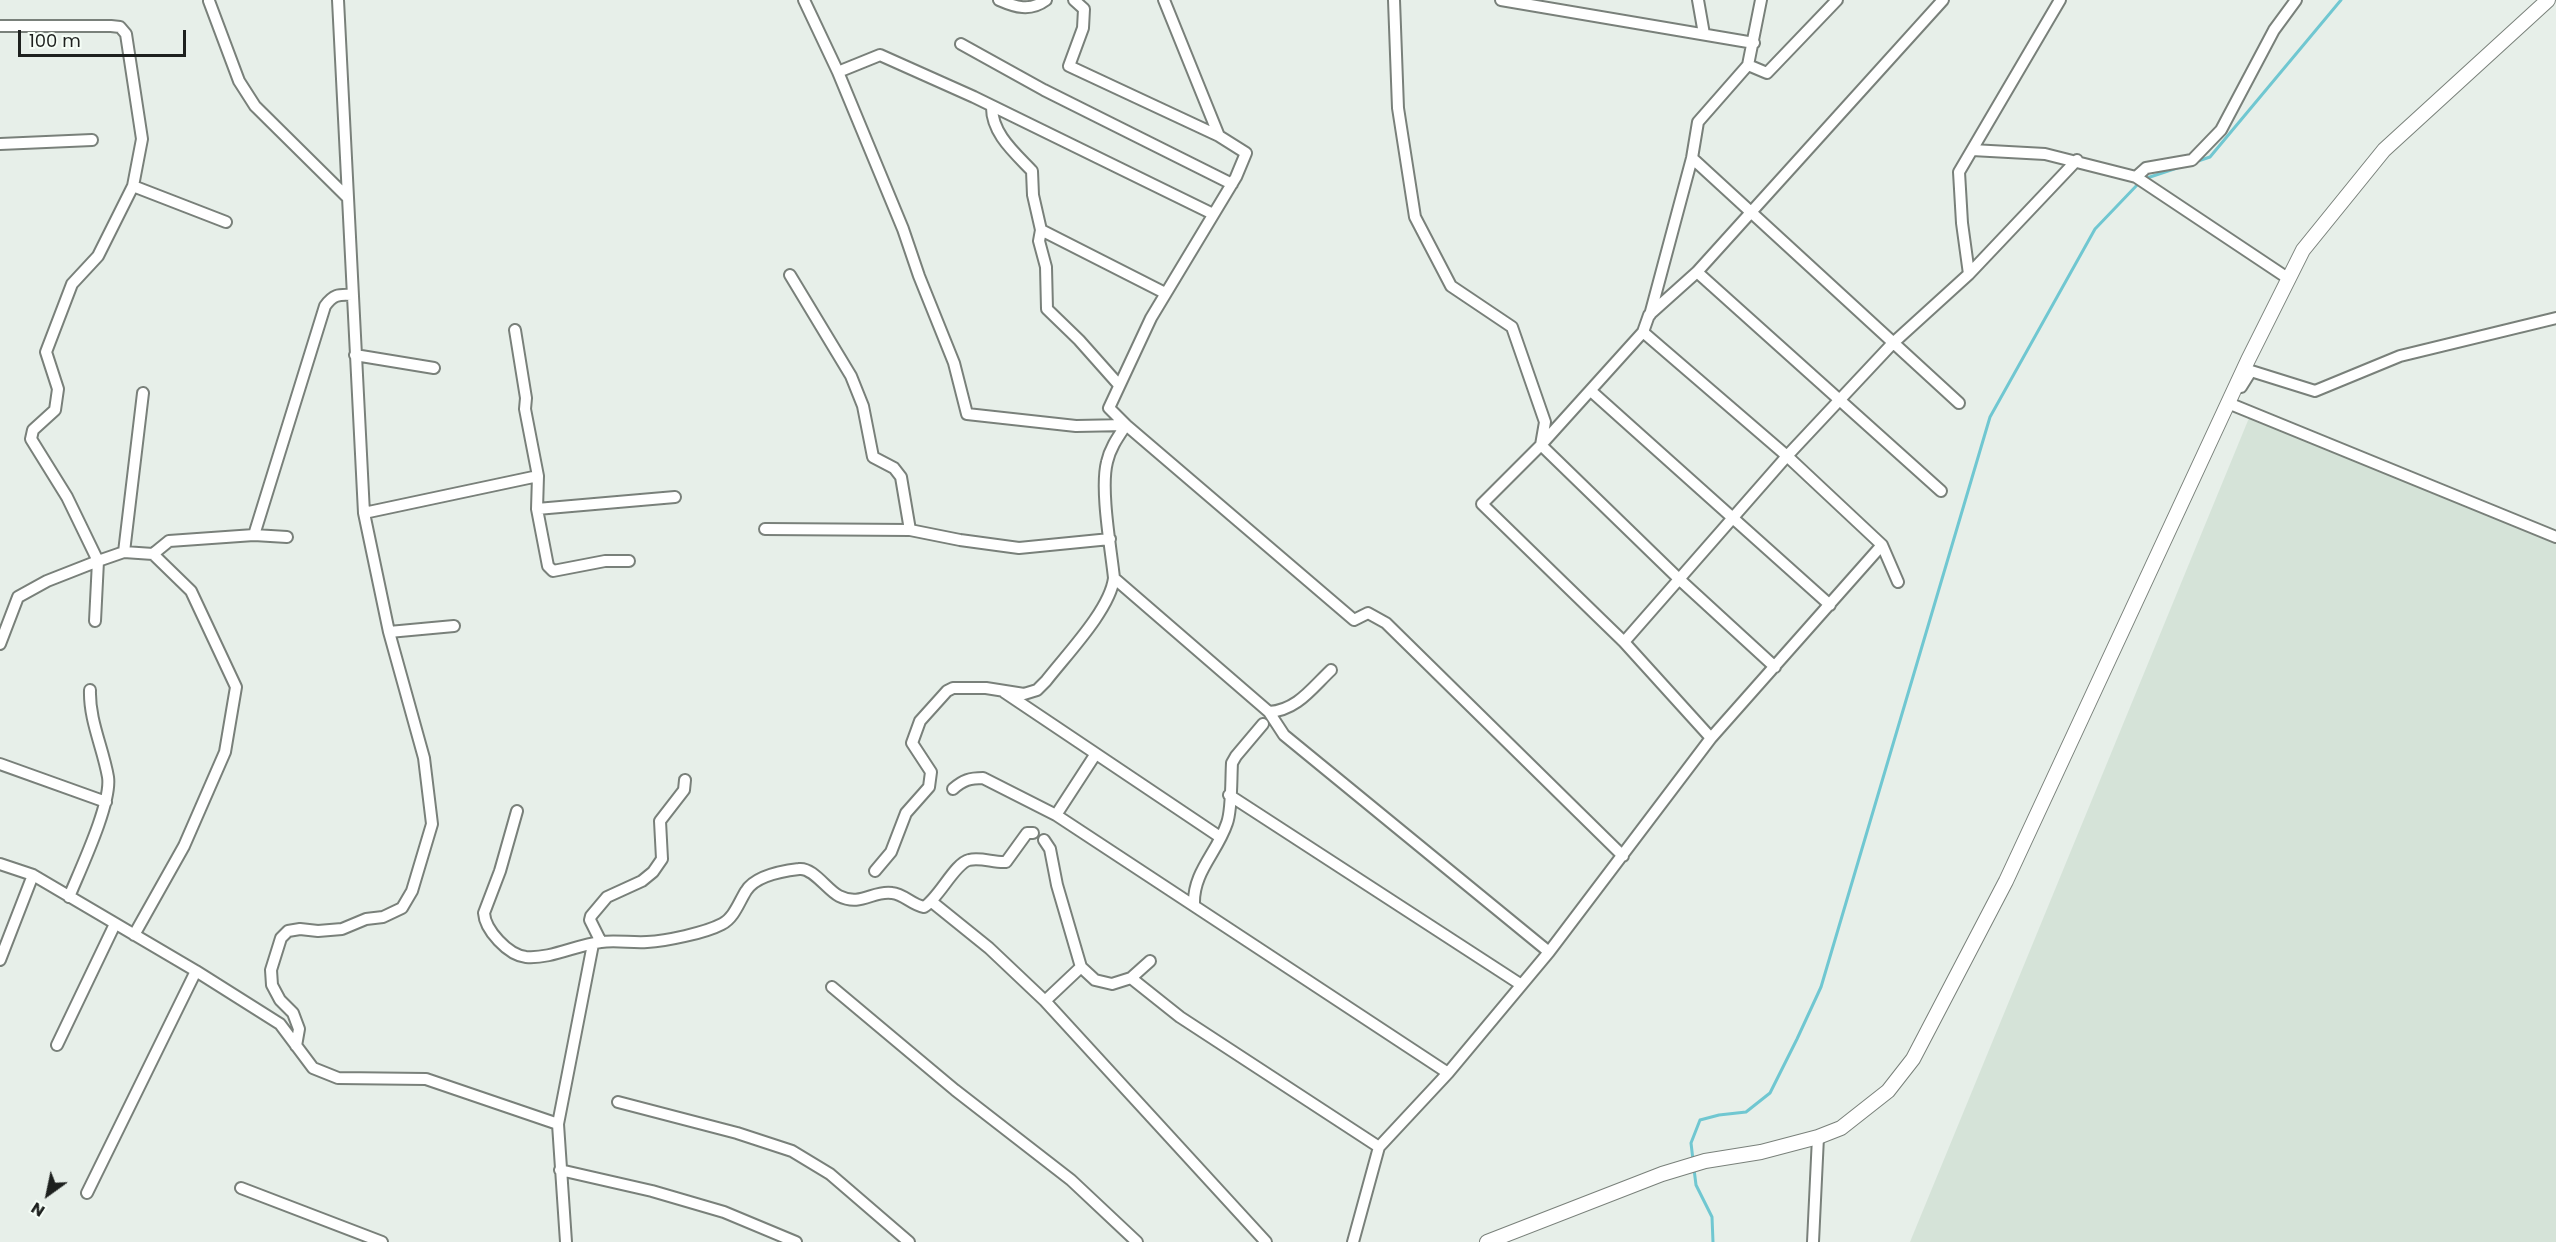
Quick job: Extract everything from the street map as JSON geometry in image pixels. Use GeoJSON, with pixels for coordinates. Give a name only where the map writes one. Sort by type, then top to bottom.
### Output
{"type":"FeatureCollection","features":[{"type":"Feature","properties":{"kind":"street"},"geometry":{"type":"LineString","coordinates":[[296,1046],[299,1029],[293,1013],[280,999],[272,985],[271,970],[281,938],[288,932],[300,929],[318,931],[342,929],[366,919],[383,917],[402,908],[412,891],[432,824],[424,758],[389,632],[364,513],[351,295],[338,0]]}},
{"type":"Feature","properties":{"kind":"street"},"geometry":{"type":"LineString","coordinates":[[804,0],[838,72],[938,321],[954,363],[968,414],[1076,426],[1126,425]]}},
{"type":"Feature","properties":{"kind":"street"},"geometry":{"type":"LineString","coordinates":[[999,0],[1019,9],[1041,4],[1046,0]]}},
{"type":"Feature","properties":{"kind":"street"},"geometry":{"type":"LineString","coordinates":[[1074,0],[1084,9],[1083,28],[1069,66],[1220,136],[1246,153],[1232,184],[1151,318],[1109,408],[1354,620],[1368,614],[1386,623],[1623,856]]}},
{"type":"Feature","properties":{"kind":"street"},"geometry":{"type":"LineString","coordinates":[[1164,0],[1220,136]]}},
{"type":"Feature","properties":{"kind":"street"},"geometry":{"type":"LineString","coordinates":[[1394,0],[1398,108],[1415,217],[1451,286],[1512,327],[1545,422],[1541,445]]}},
{"type":"Feature","properties":{"kind":"street"},"geometry":{"type":"LineString","coordinates":[[1501,0],[1754,43]]}},
{"type":"Feature","properties":{"kind":"street"},"geometry":{"type":"LineString","coordinates":[[1698,0],[1704,34]]}},
{"type":"Feature","properties":{"kind":"street"},"geometry":{"type":"LineString","coordinates":[[1711,738],[1624,642],[1482,504],[1541,445],[1643,332],[1650,315],[1692,158],[1698,122],[1748,64],[1761,0]]}},
{"type":"Feature","properties":{"kind":"street"},"geometry":{"type":"LineString","coordinates":[[1748,64],[1767,74],[1838,0]]}},
{"type":"Feature","properties":{"kind":"street"},"geometry":{"type":"LineString","coordinates":[[1650,315],[1697,272],[1942,0]]}},
{"type":"Feature","properties":{"kind":"street"},"geometry":{"type":"LineString","coordinates":[[1969,274],[1962,223],[1959,172],[2060,0]]}},
{"type":"Feature","properties":{"kind":"street"},"geometry":{"type":"LineString","coordinates":[[2136,177],[2146,168],[2192,160],[2221,130],[2274,30],[2296,0]]}},
{"type":"Feature","properties":{"kind":"street"},"geometry":{"type":"LineString","coordinates":[[1487,1242],[1662,1174],[1706,1161],[1761,1152],[1818,1137],[1841,1128],[1888,1091],[1913,1059],[2006,881],[2303,250],[2384,150],[2548,0]]}},
{"type":"Feature","properties":{"kind":"street"},"geometry":{"type":"LineString","coordinates":[[209,1],[239,81],[255,105],[347,197]]}},
{"type":"Feature","properties":{"kind":"street"},"geometry":{"type":"LineString","coordinates":[[0,26],[111,26],[120,27],[126,34],[142,139],[133,186],[98,256],[72,284],[46,352],[58,389],[55,410],[33,430],[31,439],[67,496],[98,561],[95,621]]}},
{"type":"Feature","properties":{"kind":"street"},"geometry":{"type":"LineString","coordinates":[[961,44],[1044,90],[1232,184]]}},
{"type":"Feature","properties":{"kind":"street"},"geometry":{"type":"LineString","coordinates":[[838,72],[880,56],[992,106],[1214,214]]}},
{"type":"Feature","properties":{"kind":"street"},"geometry":{"type":"LineString","coordinates":[[992,106],[991,118],[1005,143],[1032,171],[1033,195],[1041,230],[1039,241],[1046,267],[1047,309],[1079,340],[1119,385]]}},
{"type":"Feature","properties":{"kind":"street"},"geometry":{"type":"LineString","coordinates":[[0,144],[92,140]]}},
{"type":"Feature","properties":{"kind":"street"},"geometry":{"type":"LineString","coordinates":[[1972,150],[2045,154],[2077,160],[2136,177],[2289,279]]}},
{"type":"Feature","properties":{"kind":"street"},"geometry":{"type":"LineString","coordinates":[[1692,158],[1892,344],[1959,403]]}},
{"type":"Feature","properties":{"kind":"street"},"geometry":{"type":"LineString","coordinates":[[1624,642],[1732,517],[1892,344],[1969,274],[2077,160]]}},
{"type":"Feature","properties":{"kind":"street"},"geometry":{"type":"LineString","coordinates":[[133,186],[226,222]]}},
{"type":"Feature","properties":{"kind":"street"},"geometry":{"type":"LineString","coordinates":[[1041,230],[1166,293]]}},
{"type":"Feature","properties":{"kind":"street"},"geometry":{"type":"LineString","coordinates":[[1697,272],[1941,491]]}},
{"type":"Feature","properties":{"kind":"street"},"geometry":{"type":"LineString","coordinates":[[790,275],[850,376],[863,406],[873,457],[894,468],[901,477],[910,530]]}},
{"type":"Feature","properties":{"kind":"street"},"geometry":{"type":"LineString","coordinates":[[254,536],[326,306],[331,297],[339,294],[351,295]]}},
{"type":"Feature","properties":{"kind":"street"},"geometry":{"type":"LineString","coordinates":[[2230,403],[2251,371],[2315,391],[2400,356],[2556,318]]}},
{"type":"Feature","properties":{"kind":"street"},"geometry":{"type":"LineString","coordinates":[[515,330],[526,398],[525,410],[538,476],[537,509],[550,570],[605,561],[629,561]]}},
{"type":"Feature","properties":{"kind":"street"},"geometry":{"type":"LineString","coordinates":[[1643,332],[1787,456],[1882,545],[1898,582]]}},
{"type":"Feature","properties":{"kind":"street"},"geometry":{"type":"LineString","coordinates":[[355,355],[434,368]]}},
{"type":"Feature","properties":{"kind":"street"},"geometry":{"type":"LineString","coordinates":[[1591,391],[1830,605]]}},
{"type":"Feature","properties":{"kind":"street"},"geometry":{"type":"LineString","coordinates":[[124,552],[143,393]]}},
{"type":"Feature","properties":{"kind":"street"},"geometry":{"type":"LineString","coordinates":[[2230,403],[2556,537]]}},
{"type":"Feature","properties":{"kind":"street"},"geometry":{"type":"LineString","coordinates":[[875,871],[891,852],[906,813],[929,787],[931,772],[912,743],[920,721],[946,691],[953,688],[986,688],[1024,693],[1037,690],[1105,605],[1113,590],[1114,578],[1106,464],[1111,448],[1126,425]]}},
{"type":"Feature","properties":{"kind":"street"},"geometry":{"type":"LineString","coordinates":[[1541,445],[1679,579],[1774,667]]}},
{"type":"Feature","properties":{"kind":"street"},"geometry":{"type":"LineString","coordinates":[[364,513],[538,476]]}},
{"type":"Feature","properties":{"kind":"street"},"geometry":{"type":"LineString","coordinates":[[537,509],[675,497]]}},
{"type":"Feature","properties":{"kind":"street"},"geometry":{"type":"LineString","coordinates":[[765,529],[910,530],[1019,548],[1110,539]]}},
{"type":"Feature","properties":{"kind":"street"},"geometry":{"type":"LineString","coordinates":[[153,554],[169,541],[254,536],[287,537]]}},
{"type":"Feature","properties":{"kind":"street"},"geometry":{"type":"LineString","coordinates":[[1353,1242],[1379,1147],[1448,1073],[1549,952],[1711,738],[1882,545]]}},
{"type":"Feature","properties":{"kind":"street"},"geometry":{"type":"LineString","coordinates":[[0,644],[18,597],[47,581],[124,552],[153,554],[191,591],[236,687],[225,752],[184,846],[134,935]]}},
{"type":"Feature","properties":{"kind":"street"},"geometry":{"type":"LineString","coordinates":[[1114,578],[1269,712],[1284,735],[1549,952]]}},
{"type":"Feature","properties":{"kind":"street"},"geometry":{"type":"LineString","coordinates":[[389,632],[454,626]]}},
{"type":"Feature","properties":{"kind":"street"},"geometry":{"type":"LineString","coordinates":[[1269,712],[1284,711],[1295,704],[1331,670]]}},
{"type":"Feature","properties":{"kind":"street"},"geometry":{"type":"LineString","coordinates":[[69,897],[106,802],[109,780],[89,704],[90,690]]}},
{"type":"Feature","properties":{"kind":"street"},"geometry":{"type":"LineString","coordinates":[[1002,691],[1220,837]]}},
{"type":"Feature","properties":{"kind":"street"},"geometry":{"type":"LineString","coordinates":[[1194,904],[1193,889],[1198,875],[1228,822],[1232,763],[1263,724]]}},
{"type":"Feature","properties":{"kind":"street"},"geometry":{"type":"LineString","coordinates":[[1056,815],[1095,755]]}},
{"type":"Feature","properties":{"kind":"street"},"geometry":{"type":"LineString","coordinates":[[0,764],[106,802]]}},
{"type":"Feature","properties":{"kind":"street"},"geometry":{"type":"LineString","coordinates":[[953,789],[962,781],[983,778],[1056,815],[1448,1073]]}},
{"type":"Feature","properties":{"kind":"street"},"geometry":{"type":"LineString","coordinates":[[566,1242],[558,1124],[597,943],[590,920],[591,916],[607,897],[642,881],[653,872],[662,859],[660,821],[684,790],[685,780]]}},
{"type":"Feature","properties":{"kind":"street"},"geometry":{"type":"LineString","coordinates":[[1229,795],[1520,984]]}},
{"type":"Feature","properties":{"kind":"street"},"geometry":{"type":"LineString","coordinates":[[517,811],[500,871],[484,913],[484,920],[507,948],[524,957],[541,956],[597,943],[649,942],[724,924],[747,888],[760,879],[801,868],[810,872],[827,889],[852,900],[895,893],[915,906],[924,907],[932,902],[962,863],[972,859],[1006,862],[1027,833],[1033,833]]}},
{"type":"Feature","properties":{"kind":"street"},"geometry":{"type":"LineString","coordinates":[[1044,840],[1050,849],[1056,885],[1081,967],[1095,980],[1112,984],[1131,978],[1150,961]]}},
{"type":"Feature","properties":{"kind":"street"},"geometry":{"type":"LineString","coordinates":[[0,864],[33,875],[196,971],[280,1024],[313,1068],[338,1078],[426,1079],[558,1124]]}},
{"type":"Feature","properties":{"kind":"street"},"geometry":{"type":"LineString","coordinates":[[0,960],[33,875]]}},
{"type":"Feature","properties":{"kind":"street"},"geometry":{"type":"LineString","coordinates":[[932,902],[989,948],[1045,1001],[1266,1242]]}},
{"type":"Feature","properties":{"kind":"street"},"geometry":{"type":"LineString","coordinates":[[57,1046],[115,924]]}},
{"type":"Feature","properties":{"kind":"street"},"geometry":{"type":"LineString","coordinates":[[1045,1001],[1081,967]]}},
{"type":"Feature","properties":{"kind":"street"},"geometry":{"type":"LineString","coordinates":[[87,1193],[196,971]]}},
{"type":"Feature","properties":{"kind":"street"},"geometry":{"type":"LineString","coordinates":[[1131,978],[1216,1041],[1379,1147]]}},
{"type":"Feature","properties":{"kind":"street"},"geometry":{"type":"LineString","coordinates":[[832,987],[955,1090],[1071,1180],[1137,1242]]}},
{"type":"Feature","properties":{"kind":"street"},"geometry":{"type":"LineString","coordinates":[[618,1102],[738,1133],[792,1151],[830,1174],[909,1242]]}},
{"type":"Feature","properties":{"kind":"street"},"geometry":{"type":"LineString","coordinates":[[1814,1242],[1818,1137]]}},
{"type":"Feature","properties":{"kind":"street"},"geometry":{"type":"LineString","coordinates":[[560,1170],[652,1191],[724,1212],[796,1242]]}},
{"type":"Feature","properties":{"kind":"street"},"geometry":{"type":"LineString","coordinates":[[241,1188],[382,1242]]}},
{"type":"Feature","properties":{"kind":"shaded area"},"geometry":{"type":"Polygon","coordinates":[[[2249,418],[2556,540],[2556,1242],[1910,1242],[2249,418]]]}},
{"type":"Feature","properties":{"kind":"waterway"},"geometry":{"type":"LineString","coordinates":[[2195,162],[2210,157],[2341,0]]}},
{"type":"Feature","properties":{"kind":"waterway"},"geometry":{"type":"LineString","coordinates":[[2144,179],[2180,167]]}},
{"type":"Feature","properties":{"kind":"waterway"},"geometry":{"type":"LineString","coordinates":[[1693,1160],[1691,1143],[1700,1120],[1746,1112],[1770,1093],[1821,987],[1990,417],[2095,229],[2139,183]]}},
{"type":"Feature","properties":{"kind":"waterway"},"geometry":{"type":"LineString","coordinates":[[1694,1169],[1696,1185],[1712,1217],[1713,1242]]}}]}
